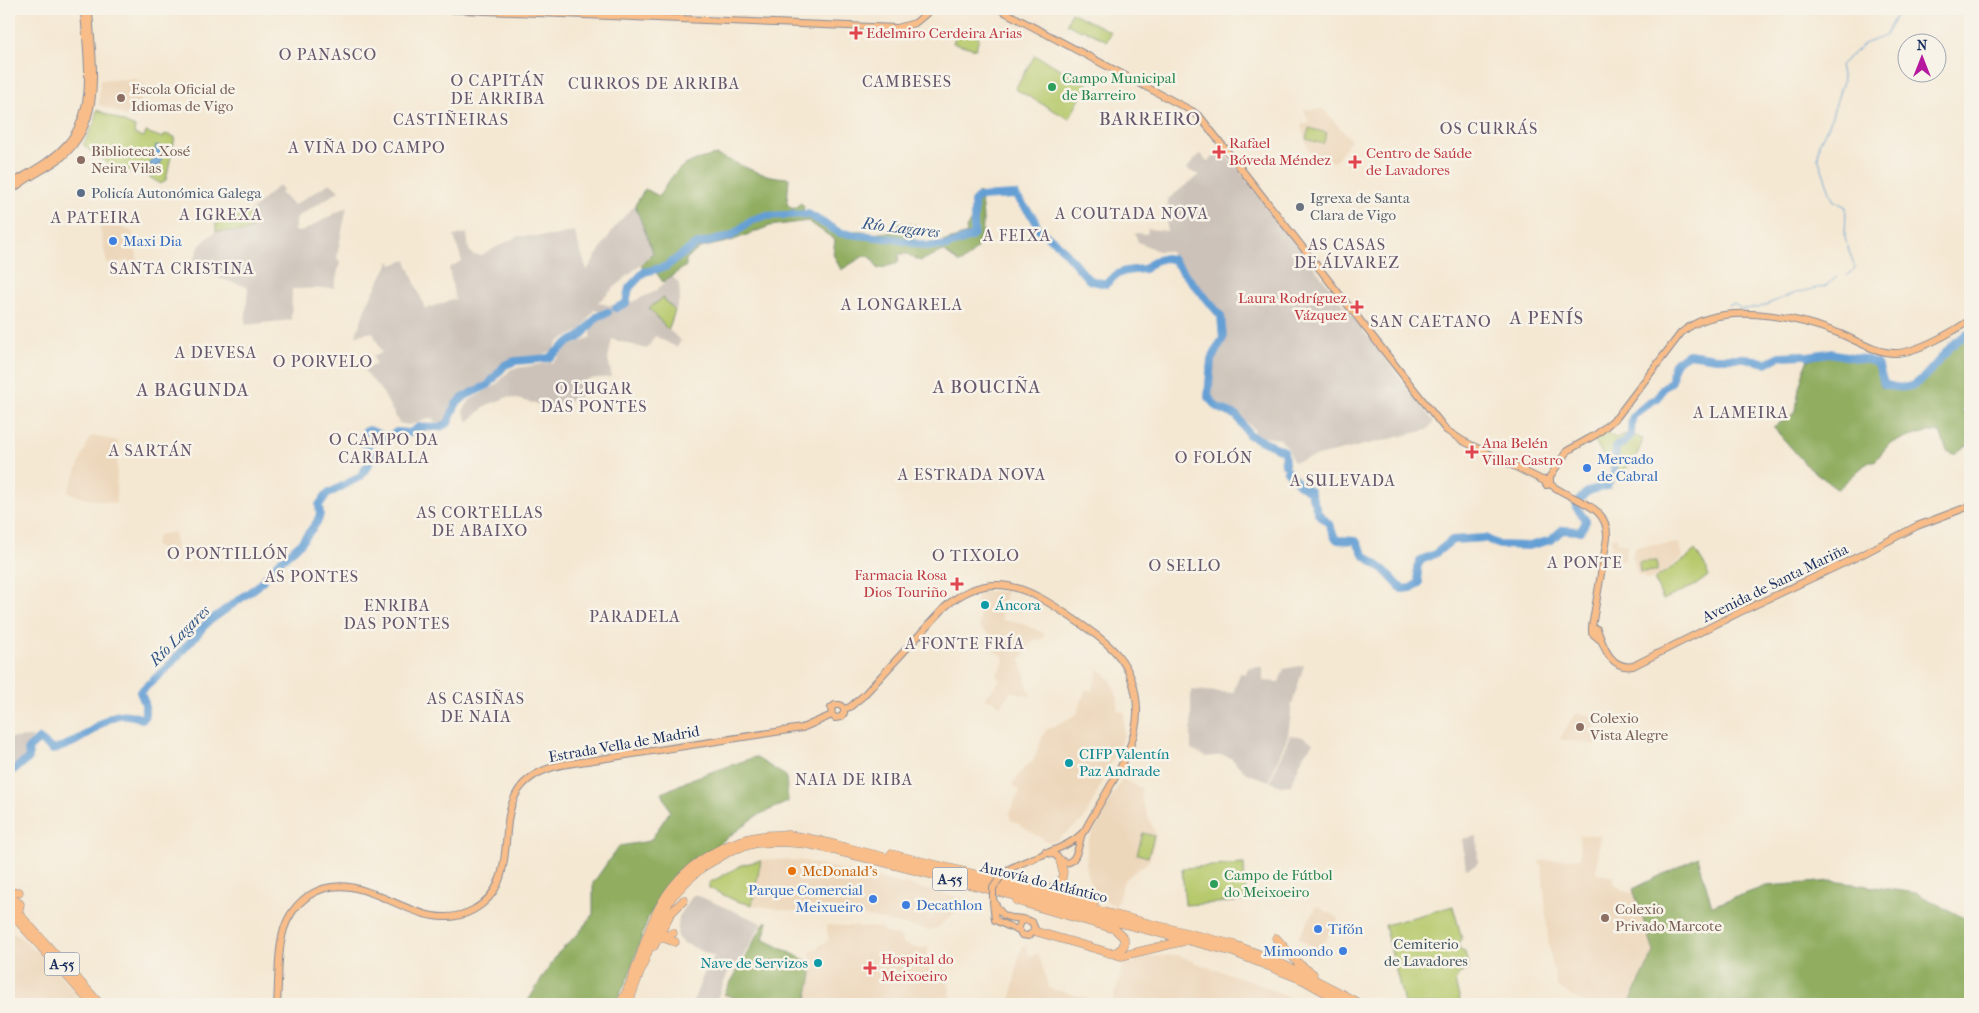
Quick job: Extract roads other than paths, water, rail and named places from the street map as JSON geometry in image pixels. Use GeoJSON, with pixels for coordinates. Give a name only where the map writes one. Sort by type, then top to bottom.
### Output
{"type":"FeatureCollection","features":[{"type":"Feature","properties":{"kind":"highway","name":"Autovía do Atlántico"},"geometry":{"type":"LineString","coordinates":[[620,1004],[628,992],[657,911],[679,878],[700,861],[730,845],[754,838],[775,836],[813,839],[1235,945],[1268,957],[1327,984],[1360,1004]]}},
{"type":"Feature","properties":{"kind":"highway","name":"Autovía do Atlántico"},"geometry":{"type":"LineString","coordinates":[[628,1004],[653,936],[667,906],[685,883],[716,858],[745,846],[782,842],[808,844],[883,862],[1205,944],[1266,963],[1303,980],[1346,1004]]}},
{"type":"Feature","properties":{"kind":"highway"},"geometry":{"type":"LineString","coordinates":[[860,851],[875,851],[926,861],[1094,903]]}},
{"type":"Feature","properties":{"kind":"highway"},"geometry":{"type":"LineString","coordinates":[[1028,887],[1048,889],[1059,885],[1064,876],[1059,859]]}},
{"type":"Feature","properties":{"kind":"highway"},"geometry":{"type":"LineString","coordinates":[[883,862],[916,875],[1010,898],[1114,929],[1124,938],[1124,946],[1117,952],[1109,953]]}},
{"type":"Feature","properties":{"kind":"highway"},"geometry":{"type":"LineString","coordinates":[[9,894],[14,909],[9,911]]}},
{"type":"Feature","properties":{"kind":"highway"},"geometry":{"type":"LineString","coordinates":[[633,1004],[670,914],[684,900]]}},
{"type":"Feature","properties":{"kind":"highway","name":"A-55"},"geometry":{"type":"LineString","coordinates":[[14,909],[100,1004]]}},
{"type":"Feature","properties":{"kind":"highway","name":"A-55"},"geometry":{"type":"LineString","coordinates":[[14,909],[29,934],[92,1004]]}},
{"type":"Feature","properties":{"kind":"highway"},"geometry":{"type":"LineString","coordinates":[[1034,931],[1109,953],[1126,956],[1165,944],[1184,941],[1205,944]]}},
{"type":"Feature","properties":{"kind":"highway"},"geometry":{"type":"LineString","coordinates":[[661,939],[673,933]]}},
{"type":"Feature","properties":{"kind":"highway"},"geometry":{"type":"LineString","coordinates":[[1276,938],[1298,964],[1327,984]]}},
{"type":"Feature","properties":{"kind":"highway"},"geometry":{"type":"LineString","coordinates":[[661,939],[674,942]]}},
{"type":"Feature","properties":{"kind":"main road"},"geometry":{"type":"LineString","coordinates":[[9,185],[59,152],[72,138],[80,123],[88,88],[84,9]]}},
{"type":"Feature","properties":{"kind":"main road"},"geometry":{"type":"LineString","coordinates":[[9,193],[63,156],[77,141],[88,119],[94,90],[89,9]]}},
{"type":"Feature","properties":{"kind":"main road"},"geometry":{"type":"LineString","coordinates":[[439,9],[897,28],[914,23],[932,9]]}},
{"type":"Feature","properties":{"kind":"main road"},"geometry":{"type":"LineString","coordinates":[[999,9],[1198,115],[1446,430],[1463,441],[1548,481],[1567,451],[1597,434],[1611,423],[1674,341],[1694,323],[1720,315],[1789,319],[1811,324],[1880,351],[1897,353],[1919,347],[1970,320]]}},
{"type":"Feature","properties":{"kind":"main road","name":"Avenida de Santa Mariña"},"geometry":{"type":"LineString","coordinates":[[1548,481],[1599,513],[1608,530],[1592,630],[1597,628],[1600,640],[1612,659],[1621,665],[1633,666],[1735,614],[1859,556],[1917,526],[1970,506]]}},
{"type":"Feature","properties":{"kind":"main road","name":"Estrada Vella de Madrid"},"geometry":{"type":"LineString","coordinates":[[277,1004],[283,934],[290,914],[301,902],[320,890],[347,886],[363,889],[432,916],[452,917],[472,911],[490,896],[500,880],[504,861],[508,814],[512,801],[529,779],[544,770],[562,765],[802,728],[832,715],[841,718],[844,709],[863,696],[926,625],[957,598],[975,589],[995,586],[1021,588],[1039,596],[1115,649],[1126,665],[1134,690],[1137,716],[1132,742],[1082,833],[1077,839],[1044,852],[1004,872],[993,888],[993,909]]}},
{"type":"Feature","properties":{"kind":"main road","name":"Estrada Vella de Madrid"},"geometry":{"type":"LineString","coordinates":[[1076,852],[1082,833]]}},
{"type":"Feature","properties":{"kind":"main road"},"geometry":{"type":"LineString","coordinates":[[1044,852],[1059,859],[1070,862],[1074,859],[1076,852],[1072,846],[1064,845],[1058,852],[1059,859]]}},
{"type":"Feature","properties":{"kind":"main road"},"geometry":{"type":"LineString","coordinates":[[993,899],[1005,916],[1013,919]]}},
{"type":"Feature","properties":{"kind":"main road"},"geometry":{"type":"LineString","coordinates":[[993,909],[1002,918],[1032,922],[1034,931],[1027,936],[995,920],[993,909]]}},
{"type":"Feature","properties":{"kind":"main road"},"geometry":{"type":"LineString","coordinates":[[1019,931],[1019,924],[1025,920]]}},
{"type":"Feature","properties":{"kind":"water"},"geometry":{"type":"Polygon","coordinates":[[[156,145],[161,147],[162,157],[160,166],[154,168],[149,165],[154,158],[156,145]]]}},
{"type":"Feature","properties":{"kind":"waterway"},"geometry":{"type":"LineString","coordinates":[[1847,276],[1855,268],[1845,238],[1846,207],[1833,200],[1818,158],[1819,143],[1829,125],[1843,81],[1840,65],[1864,44],[1885,36],[1899,9]]}},
{"type":"Feature","properties":{"kind":"waterway","name":"Río Lagares"},"geometry":{"type":"LineString","coordinates":[[616,308],[626,303],[629,288],[644,272],[665,267],[695,245],[731,236],[752,220],[764,216],[808,214],[840,233],[895,239],[926,246],[946,246],[971,237],[974,233],[974,202],[979,197],[1015,195],[1034,218],[1038,229],[1058,244],[1089,280],[1106,284],[1119,273],[1145,269],[1154,261],[1165,258],[1172,259],[1221,316],[1223,338],[1211,360],[1208,397],[1217,407],[1237,416],[1249,435],[1284,451],[1285,464]]}},
{"type":"Feature","properties":{"kind":"waterway"},"geometry":{"type":"LineString","coordinates":[[1728,305],[1734,304],[1742,309],[1758,308],[1792,294],[1825,286],[1837,277]]}},
{"type":"Feature","properties":{"kind":"waterway","name":"Río Lagares"},"geometry":{"type":"LineString","coordinates":[[9,773],[29,758],[28,749],[39,739],[53,750],[76,741],[115,716],[123,715],[142,719],[145,717],[145,703],[140,692],[166,669],[208,622],[258,586],[277,564],[301,543],[317,522],[320,514],[319,505],[326,495],[361,476],[373,457],[371,450],[360,440],[365,432],[369,430],[386,437],[397,432],[410,433],[419,427],[440,427],[448,423],[456,404],[465,396],[488,385],[505,365],[515,361],[549,358],[569,342],[580,337],[597,317],[608,312]]}},
{"type":"Feature","properties":{"kind":"waterway","name":"Río Lagares"},"geometry":{"type":"LineString","coordinates":[[1808,356],[1829,353],[1868,360],[1876,363],[1884,384],[1908,387],[1924,377],[1953,345],[1970,333]]}},
{"type":"Feature","properties":{"kind":"waterway","name":"Río Lagares"},"geometry":{"type":"LineString","coordinates":[[1287,471],[1300,485],[1310,491],[1318,513],[1329,524],[1335,538],[1338,540],[1356,541],[1364,555],[1385,571],[1402,589],[1411,588],[1419,583],[1417,567],[1421,560],[1435,554],[1452,540],[1485,538],[1499,545],[1529,546],[1551,540],[1562,530],[1581,531],[1586,521],[1576,507],[1578,502],[1584,494],[1607,486],[1614,472],[1616,446],[1624,443],[1631,434],[1632,421],[1636,413],[1658,398],[1663,388],[1672,381],[1673,368],[1677,361],[1689,354],[1716,358],[1746,358],[1766,363],[1780,356],[1803,355]]}},
{"type":"Feature","properties":{"kind":"place","name":"Edelmiro Cerdeira Arias"},"geometry":{"type":"Point","coordinates":[856,33]}},
{"type":"Feature","properties":{"kind":"place","name":"Campo Municipal de Barreiro"},"geometry":{"type":"Point","coordinates":[1052,87]}},
{"type":"Feature","properties":{"kind":"place","name":"Escola Oficial de Idiomas de Vigo"},"geometry":{"type":"Point","coordinates":[121,98]}},
{"type":"Feature","properties":{"kind":"place","name":"Rafael Bóveda Méndez"},"geometry":{"type":"Point","coordinates":[1219,152]}},
{"type":"Feature","properties":{"kind":"place","name":"Biblioteca Xosé Neira Vilas"},"geometry":{"type":"Point","coordinates":[81,160]}},
{"type":"Feature","properties":{"kind":"place","name":"Centro de Saúde de Lavadores"},"geometry":{"type":"Point","coordinates":[1355,162]}},
{"type":"Feature","properties":{"kind":"place","name":"Policía Autonómica Galega"},"geometry":{"type":"Point","coordinates":[81,193]}},
{"type":"Feature","properties":{"kind":"place","name":"Igrexa de Santa Clara de Vigo"},"geometry":{"type":"Point","coordinates":[1300,207]}},
{"type":"Feature","properties":{"kind":"place","name":"Maxi Dia"},"geometry":{"type":"Point","coordinates":[113,241]}},
{"type":"Feature","properties":{"kind":"place","name":"Laura Rodríguez Vázquez"},"geometry":{"type":"Point","coordinates":[1357,307]}},
{"type":"Feature","properties":{"kind":"place","name":"Ana Belén Villar Castro"},"geometry":{"type":"Point","coordinates":[1472,452]}},
{"type":"Feature","properties":{"kind":"place","name":"Mercado de Cabral"},"geometry":{"type":"Point","coordinates":[1587,468]}},
{"type":"Feature","properties":{"kind":"place","name":"Farmacia Rosa Dios Touriño"},"geometry":{"type":"Point","coordinates":[957,584]}},
{"type":"Feature","properties":{"kind":"place","name":"Áncora"},"geometry":{"type":"Point","coordinates":[985,605]}},
{"type":"Feature","properties":{"kind":"place","name":"Colexio Vista Alegre"},"geometry":{"type":"Point","coordinates":[1580,727]}},
{"type":"Feature","properties":{"kind":"place","name":"CIFP Valentín Paz Andrade"},"geometry":{"type":"Point","coordinates":[1069,763]}},
{"type":"Feature","properties":{"kind":"place","name":"McDonald's"},"geometry":{"type":"Point","coordinates":[792,871]}},
{"type":"Feature","properties":{"kind":"place","name":"Campo de Fútbol do Meixoeiro"},"geometry":{"type":"Point","coordinates":[1214,884]}},
{"type":"Feature","properties":{"kind":"place","name":"Parque Comercial Meixueiro"},"geometry":{"type":"Point","coordinates":[873,899]}},
{"type":"Feature","properties":{"kind":"place","name":"Decathlon"},"geometry":{"type":"Point","coordinates":[906,905]}},
{"type":"Feature","properties":{"kind":"place","name":"Colexio Privado Marcote"},"geometry":{"type":"Point","coordinates":[1605,918]}},
{"type":"Feature","properties":{"kind":"place","name":"Tifón"},"geometry":{"type":"Point","coordinates":[1318,929]}},
{"type":"Feature","properties":{"kind":"place","name":"Mimoondo"},"geometry":{"type":"Point","coordinates":[1343,951]}},
{"type":"Feature","properties":{"kind":"place","name":"Nave de Servizos"},"geometry":{"type":"Point","coordinates":[818,963]}},
{"type":"Feature","properties":{"kind":"place","name":"Hospital do Meixoeiro"},"geometry":{"type":"Point","coordinates":[870,968]}},
{"type":"Feature","properties":{"kind":"district","name":"O PANASCO"},"geometry":{"type":"Point","coordinates":[328,54]}},
{"type":"Feature","properties":{"kind":"district","name":"CAMBESES"},"geometry":{"type":"Point","coordinates":[907,81]}},
{"type":"Feature","properties":{"kind":"district","name":"CURROS DE ARRIBA"},"geometry":{"type":"Point","coordinates":[654,83]}},
{"type":"Feature","properties":{"kind":"district","name":"O CAPITÁN DE ARRIBA"},"geometry":{"type":"Point","coordinates":[498,89]}},
{"type":"Feature","properties":{"kind":"district","name":"CASTIÑEIRAS"},"geometry":{"type":"Point","coordinates":[451,119]}},
{"type":"Feature","properties":{"kind":"district","name":"BARREIRO"},"geometry":{"type":"Point","coordinates":[1150,119]}},
{"type":"Feature","properties":{"kind":"district","name":"OS CURRÁS"},"geometry":{"type":"Point","coordinates":[1489,128]}},
{"type":"Feature","properties":{"kind":"district","name":"A VIÑA DO CAMPO"},"geometry":{"type":"Point","coordinates":[367,147]}},
{"type":"Feature","properties":{"kind":"district","name":"A COUTADA NOVA"},"geometry":{"type":"Point","coordinates":[1132,213]}},
{"type":"Feature","properties":{"kind":"district","name":"A IGREXA"},"geometry":{"type":"Point","coordinates":[221,214]}},
{"type":"Feature","properties":{"kind":"district","name":"A PATEIRA"},"geometry":{"type":"Point","coordinates":[96,217]}},
{"type":"Feature","properties":{"kind":"district","name":"A FEIXA"},"geometry":{"type":"Point","coordinates":[1017,235]}},
{"type":"Feature","properties":{"kind":"district","name":"AS CASAS DE ÁLVAREZ"},"geometry":{"type":"Point","coordinates":[1347,253]}},
{"type":"Feature","properties":{"kind":"district","name":"SANTA CRISTINA"},"geometry":{"type":"Point","coordinates":[182,268]}},
{"type":"Feature","properties":{"kind":"district","name":"A LONGARELA"},"geometry":{"type":"Point","coordinates":[902,304]}},
{"type":"Feature","properties":{"kind":"district","name":"A PENÍS"},"geometry":{"type":"Point","coordinates":[1547,318]}},
{"type":"Feature","properties":{"kind":"district","name":"SAN CAETANO"},"geometry":{"type":"Point","coordinates":[1431,321]}},
{"type":"Feature","properties":{"kind":"district","name":"A DEVESA"},"geometry":{"type":"Point","coordinates":[216,352]}},
{"type":"Feature","properties":{"kind":"district","name":"O PORVELO"},"geometry":{"type":"Point","coordinates":[323,361]}},
{"type":"Feature","properties":{"kind":"district","name":"A BOUCIÑA"},"geometry":{"type":"Point","coordinates":[987,387]}},
{"type":"Feature","properties":{"kind":"district","name":"A BAGUNDA"},"geometry":{"type":"Point","coordinates":[193,390]}},
{"type":"Feature","properties":{"kind":"district","name":"O LUGAR DAS PONTES"},"geometry":{"type":"Point","coordinates":[594,397]}},
{"type":"Feature","properties":{"kind":"district","name":"A LAMEIRA"},"geometry":{"type":"Point","coordinates":[1741,412]}},
{"type":"Feature","properties":{"kind":"district","name":"O CAMPO DA CARBALLA"},"geometry":{"type":"Point","coordinates":[384,448]}},
{"type":"Feature","properties":{"kind":"district","name":"A SARTÁN"},"geometry":{"type":"Point","coordinates":[151,450]}},
{"type":"Feature","properties":{"kind":"district","name":"O FOLÓN"},"geometry":{"type":"Point","coordinates":[1214,457]}},
{"type":"Feature","properties":{"kind":"district","name":"A ESTRADA NOVA"},"geometry":{"type":"Point","coordinates":[972,474]}},
{"type":"Feature","properties":{"kind":"district","name":"A SULEVADA"},"geometry":{"type":"Point","coordinates":[1343,480]}},
{"type":"Feature","properties":{"kind":"district","name":"AS CORTELLAS DE ABAIXO"},"geometry":{"type":"Point","coordinates":[480,521]}},
{"type":"Feature","properties":{"kind":"district","name":"O PONTILLÓN"},"geometry":{"type":"Point","coordinates":[228,553]}},
{"type":"Feature","properties":{"kind":"district","name":"O TIXOLO"},"geometry":{"type":"Point","coordinates":[976,555]}},
{"type":"Feature","properties":{"kind":"district","name":"A PONTE"},"geometry":{"type":"Point","coordinates":[1585,562]}},
{"type":"Feature","properties":{"kind":"district","name":"O SELLO"},"geometry":{"type":"Point","coordinates":[1185,565]}},
{"type":"Feature","properties":{"kind":"district","name":"AS PONTES"},"geometry":{"type":"Point","coordinates":[312,576]}},
{"type":"Feature","properties":{"kind":"district","name":"ENRIBA DAS PONTES"},"geometry":{"type":"Point","coordinates":[397,614]}},
{"type":"Feature","properties":{"kind":"district","name":"PARADELA"},"geometry":{"type":"Point","coordinates":[635,616]}},
{"type":"Feature","properties":{"kind":"district","name":"A FONTE FRÍA"},"geometry":{"type":"Point","coordinates":[965,643]}},
{"type":"Feature","properties":{"kind":"district","name":"AS CASIÑAS DE NAIA"},"geometry":{"type":"Point","coordinates":[476,707]}},
{"type":"Feature","properties":{"kind":"district","name":"NAIA DE RIBA"},"geometry":{"type":"Point","coordinates":[854,779]}},
{"type":"Feature","properties":{"kind":"park label","name":"Cemiterio de Lavadores"},"geometry":{"type":"Point","coordinates":[1426,952]}}]}
